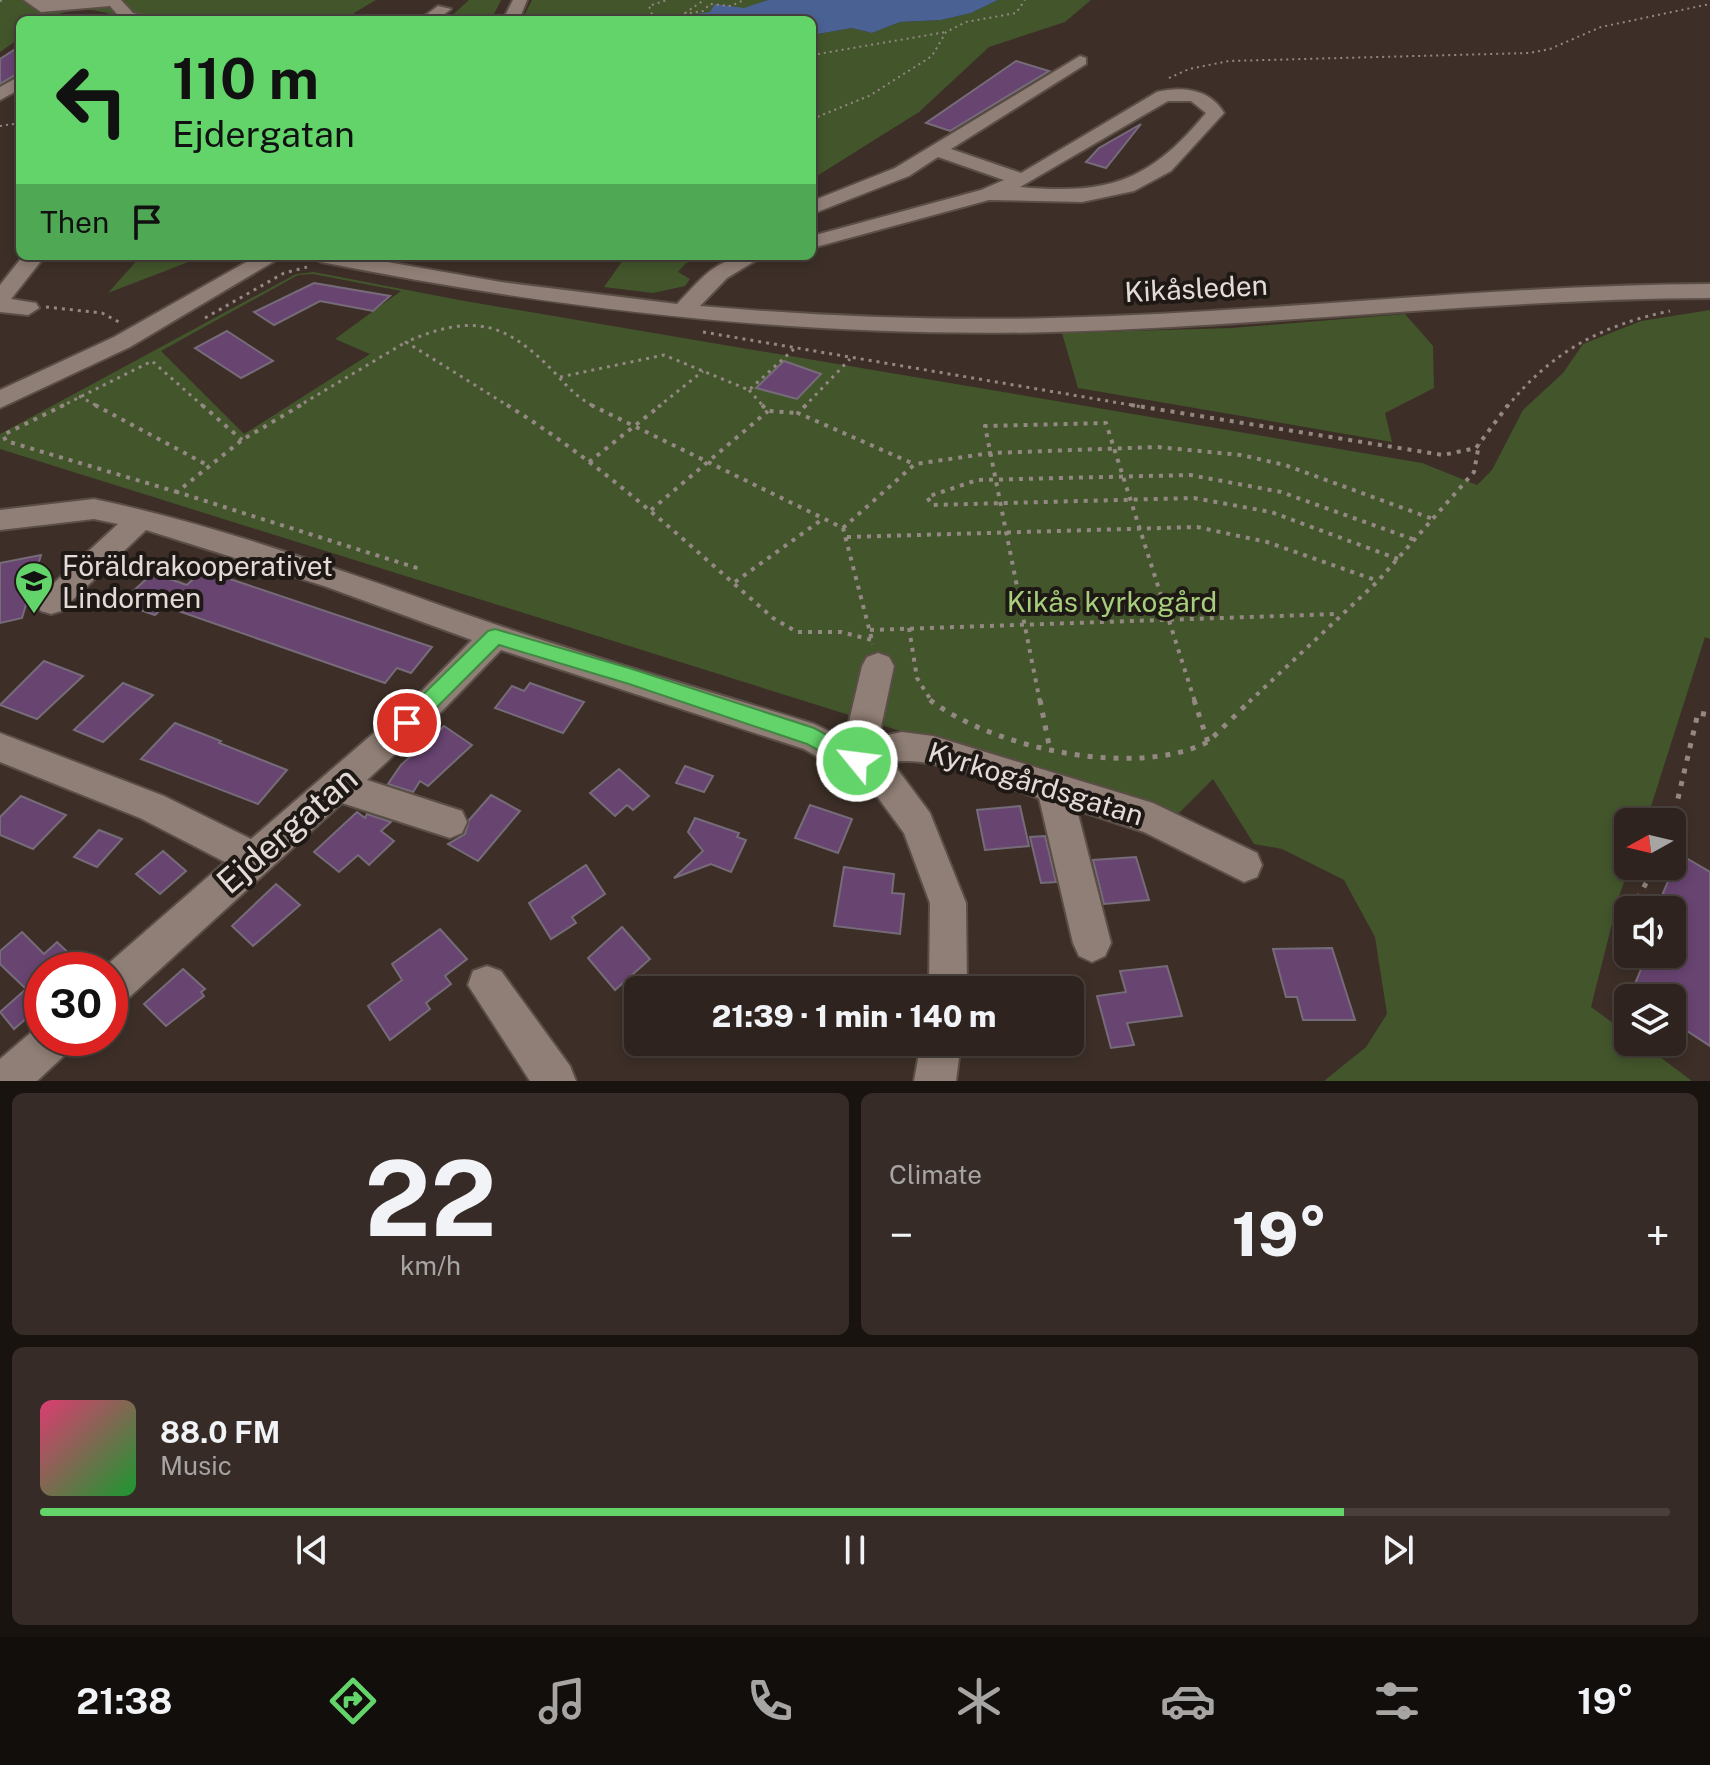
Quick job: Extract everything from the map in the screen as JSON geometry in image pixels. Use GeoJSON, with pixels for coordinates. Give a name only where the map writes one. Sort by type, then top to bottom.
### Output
{"type":"FeatureCollection","features":[{"type":"Feature","properties":{"kind":"street"},"geometry":{"type":"LineString","coordinates":[[31,0],[41,7],[117,0]]}},
{"type":"Feature","properties":{"kind":"street"},"geometry":{"type":"LineString","coordinates":[[433,16],[443,9]]}},
{"type":"Feature","properties":{"kind":"street"},"geometry":{"type":"LineString","coordinates":[[816,206],[902,172],[1080,61]]}},
{"type":"Feature","properties":{"kind":"street"},"geometry":{"type":"LineString","coordinates":[[816,241],[988,194],[1024,191],[1076,197],[1113,194],[1143,184],[1185,149],[1215,113],[1212,105],[1193,96],[1163,96],[1034,174],[1018,178],[988,194]]}},
{"type":"Feature","properties":{"kind":"street"},"geometry":{"type":"LineString","coordinates":[[938,151],[1018,178]]}},
{"type":"Feature","properties":{"kind":"street"},"geometry":{"type":"LineString","coordinates":[[28,308],[0,302],[31,260]]}},
{"type":"Feature","properties":{"kind":"street"},"geometry":{"type":"LineString","coordinates":[[0,400],[122,342],[265,260]]}},
{"type":"Feature","properties":{"kind":"street"},"geometry":{"type":"LineString","coordinates":[[684,310],[719,273],[744,260]]}},
{"type":"Feature","properties":{"kind":"street","name":"Kikåsleden"},"geometry":{"type":"LineString","coordinates":[[318,261],[377,261],[493,288],[684,310],[815,320],[1047,325],[1235,317],[1527,294],[1710,291]]}},
{"type":"Feature","properties":{"kind":"street"},"geometry":{"type":"LineString","coordinates":[[0,520],[56,511],[94,509],[142,518],[334,578],[495,636],[629,676],[814,738],[883,777],[918,824],[948,903],[948,976]]}},
{"type":"Feature","properties":{"kind":"street"},"geometry":{"type":"LineString","coordinates":[[51,603],[142,518]]}},
{"type":"Feature","properties":{"kind":"street","name":"Ejdergatan"},"geometry":{"type":"LineString","coordinates":[[128,972],[430,703],[495,636]]}},
{"type":"Feature","properties":{"kind":"street"},"geometry":{"type":"LineString","coordinates":[[857,761],[875,653]]}},
{"type":"Feature","properties":{"kind":"street","name":"Kyrkogårdsgatan"},"geometry":{"type":"LineString","coordinates":[[857,761],[886,747],[906,744],[1052,768],[1244,865]]}},
{"type":"Feature","properties":{"kind":"street"},"geometry":{"type":"LineString","coordinates":[[0,747],[152,807],[253,858]]}},
{"type":"Feature","properties":{"kind":"street"},"geometry":{"type":"LineString","coordinates":[[1052,768],[1092,943]]}},
{"type":"Feature","properties":{"kind":"street"},"geometry":{"type":"LineString","coordinates":[[338,786],[450,822]]}},
{"type":"Feature","properties":{"kind":"street"},"geometry":{"type":"LineString","coordinates":[[487,985],[555,1081]]}},
{"type":"Feature","properties":{"kind":"street"},"geometry":{"type":"LineString","coordinates":[[6,1081],[34,1056]]}},
{"type":"Feature","properties":{"kind":"street"},"geometry":{"type":"LineString","coordinates":[[935,1081],[939,1056]]}},
{"type":"Feature","properties":{"kind":"path"},"geometry":{"type":"LineString","coordinates":[[653,16],[649,6],[667,0]]}},
{"type":"Feature","properties":{"kind":"path"},"geometry":{"type":"LineString","coordinates":[[678,15],[704,0]]}},
{"type":"Feature","properties":{"kind":"path"},"geometry":{"type":"LineString","coordinates":[[678,15],[703,11],[710,4],[731,6],[744,0]]}},
{"type":"Feature","properties":{"kind":"path"},"geometry":{"type":"LineString","coordinates":[[816,54],[946,32],[966,22],[1016,13],[1025,0]]}},
{"type":"Feature","properties":{"kind":"path"},"geometry":{"type":"LineString","coordinates":[[1162,82],[1189,69],[1229,61],[1529,53],[1550,49],[1601,27],[1710,4]]}},
{"type":"Feature","properties":{"kind":"path"},"geometry":{"type":"LineString","coordinates":[[816,117],[869,96],[932,56],[946,32]]}},
{"type":"Feature","properties":{"kind":"path"},"geometry":{"type":"LineString","coordinates":[[202,320],[284,273],[318,261]]}},
{"type":"Feature","properties":{"kind":"path"},"geometry":{"type":"LineString","coordinates":[[28,308],[102,313],[122,323]]}},
{"type":"Feature","properties":{"kind":"path"},"geometry":{"type":"LineString","coordinates":[[703,332],[1396,450],[1454,453],[1470,451],[1479,444],[1523,386],[1582,337],[1626,319],[1679,310]]}},
{"type":"Feature","properties":{"kind":"path"},"geometry":{"type":"LineString","coordinates":[[177,492],[242,440],[406,342],[459,324],[482,322],[501,326],[559,377],[575,397],[843,528],[875,653]]}},
{"type":"Feature","properties":{"kind":"path"},"geometry":{"type":"LineString","coordinates":[[406,342],[519,410],[589,462],[773,618],[797,632],[841,632],[875,653]]}},
{"type":"Feature","properties":{"kind":"path"},"geometry":{"type":"LineString","coordinates":[[749,390],[795,348]]}},
{"type":"Feature","properties":{"kind":"path"},"geometry":{"type":"LineString","coordinates":[[559,377],[664,355],[749,390],[768,411],[798,413],[915,464],[991,453],[1195,449],[1285,465],[1433,519]]}},
{"type":"Feature","properties":{"kind":"path"},"geometry":{"type":"LineString","coordinates":[[798,413],[850,359]]}},
{"type":"Feature","properties":{"kind":"path"},"geometry":{"type":"LineString","coordinates":[[242,440],[152,361],[3,435],[6,441],[420,569]]}},
{"type":"Feature","properties":{"kind":"path"},"geometry":{"type":"LineString","coordinates":[[589,462],[704,371]]}},
{"type":"Feature","properties":{"kind":"path"},"geometry":{"type":"LineString","coordinates":[[79,396],[209,466]]}},
{"type":"Feature","properties":{"kind":"path"},"geometry":{"type":"LineString","coordinates":[[650,511],[768,411]]}},
{"type":"Feature","properties":{"kind":"path"},"geometry":{"type":"LineString","coordinates":[[1052,768],[985,426],[1106,423],[1208,742]]}},
{"type":"Feature","properties":{"kind":"path"},"geometry":{"type":"LineString","coordinates":[[1052,768],[1070,755],[1158,754],[1197,750],[1208,742],[1339,614],[1378,581],[1474,472],[1479,444]]}},
{"type":"Feature","properties":{"kind":"path"},"geometry":{"type":"LineString","coordinates":[[843,528],[915,464]]}},
{"type":"Feature","properties":{"kind":"path"},"geometry":{"type":"LineString","coordinates":[[1398,559],[1271,512],[1194,498],[928,503],[927,497],[945,488],[977,480],[1160,473],[1249,484],[1312,501],[1415,540]]}},
{"type":"Feature","properties":{"kind":"path"},"geometry":{"type":"LineString","coordinates":[[734,583],[824,518]]}},
{"type":"Feature","properties":{"kind":"path"},"geometry":{"type":"LineString","coordinates":[[847,537],[1197,527],[1242,533],[1378,581]]}},
{"type":"Feature","properties":{"kind":"path"},"geometry":{"type":"LineString","coordinates":[[870,630],[1339,614]]}},
{"type":"Feature","properties":{"kind":"path"},"geometry":{"type":"LineString","coordinates":[[909,627],[919,687],[931,702],[1052,768]]}},
{"type":"Feature","properties":{"kind":"path"},"geometry":{"type":"LineString","coordinates":[[1676,808],[1698,713],[1710,715]]}},
{"type":"Feature","properties":{"kind":"green space"},"geometry":{"type":"Polygon","coordinates":[[[0,0],[376,0],[354,16],[116,16],[76,10],[50,16],[16,16],[16,41],[0,52],[0,0]]]}},
{"type":"Feature","properties":{"kind":"green space"},"geometry":{"type":"Polygon","coordinates":[[[469,0],[501,0],[493,16],[451,16],[469,0]]]}},
{"type":"Feature","properties":{"kind":"green space"},"geometry":{"type":"Polygon","coordinates":[[[532,0],[768,0],[747,8],[691,16],[524,16],[532,0]]]}},
{"type":"Feature","properties":{"kind":"green space"},"geometry":{"type":"Polygon","coordinates":[[[998,0],[1091,0],[1065,22],[989,47],[919,112],[816,176],[816,34],[852,28],[872,33],[900,22],[941,20],[971,13],[998,0]]]}},
{"type":"Feature","properties":{"kind":"green space"},"geometry":{"type":"Polygon","coordinates":[[[137,260],[194,260],[108,293],[137,260]]]}},
{"type":"Feature","properties":{"kind":"green space"},"geometry":{"type":"Polygon","coordinates":[[[623,260],[696,260],[686,263],[678,272],[690,279],[685,286],[653,293],[604,287],[623,260]]]}},
{"type":"Feature","properties":{"kind":"green space","name":"Kikås kyrkogård"},"geometry":{"type":"Polygon","coordinates":[[[314,272],[459,300],[1422,463],[1477,485],[1492,470],[1523,410],[1563,373],[1583,344],[1641,321],[1710,310],[1710,639],[1705,637],[1650,808],[1614,808],[1614,880],[1625,880],[1619,896],[1614,896],[1614,916],[1591,1007],[1614,1024],[1614,1056],[1659,1056],[1692,1081],[1324,1081],[1366,1047],[1387,1014],[1375,937],[1344,880],[1282,849],[1254,844],[1213,779],[1175,817],[0,449],[0,434],[296,274],[314,272]],[[313,274],[298,275],[161,351],[244,434],[370,354],[335,339],[401,291],[313,274]]]}},
{"type":"Feature","properties":{"kind":"green space"},"geometry":{"type":"Polygon","coordinates":[[[1405,314],[1433,346],[1434,388],[1385,413],[1392,442],[1078,388],[1062,333],[1232,328],[1405,314]]]}},
{"type":"Feature","properties":{"kind":"water"},"geometry":{"type":"Polygon","coordinates":[[[768,0],[998,0],[971,13],[941,20],[900,22],[872,33],[852,28],[816,34],[816,16],[681,16],[710,12],[715,4],[744,8],[768,0]]]}},
{"type":"Feature","properties":{"kind":"building"},"geometry":{"type":"Polygon","coordinates":[[[16,49],[16,74],[0,84],[0,59],[16,49]]]}},
{"type":"Feature","properties":{"kind":"building"},"geometry":{"type":"Polygon","coordinates":[[[1016,61],[1049,71],[950,131],[926,123],[1016,61]]]}},
{"type":"Feature","properties":{"kind":"building"},"geometry":{"type":"Polygon","coordinates":[[[1141,124],[1106,168],[1086,162],[1099,148],[1141,124]]]}},
{"type":"Feature","properties":{"kind":"building"},"geometry":{"type":"Polygon","coordinates":[[[314,283],[390,296],[373,311],[320,301],[274,325],[254,312],[314,283]]]}},
{"type":"Feature","properties":{"kind":"building"},"geometry":{"type":"Polygon","coordinates":[[[227,331],[273,361],[241,378],[195,348],[227,331]]]}},
{"type":"Feature","properties":{"kind":"building"},"geometry":{"type":"Polygon","coordinates":[[[784,361],[821,374],[797,399],[756,388],[784,361]]]}},
{"type":"Feature","properties":{"kind":"building"},"geometry":{"type":"Polygon","coordinates":[[[41,555],[22,618],[0,623],[0,563],[41,555]]]}},
{"type":"Feature","properties":{"kind":"building"},"geometry":{"type":"Polygon","coordinates":[[[202,570],[432,647],[411,673],[397,668],[385,683],[164,606],[155,615],[129,606],[140,596],[131,593],[153,573],[187,585],[202,570]]]}},
{"type":"Feature","properties":{"kind":"building"},"geometry":{"type":"Polygon","coordinates":[[[44,661],[83,676],[37,719],[0,705],[44,661]]]}},
{"type":"Feature","properties":{"kind":"building"},"geometry":{"type":"Polygon","coordinates":[[[123,683],[153,695],[103,742],[74,730],[123,683]]]}},
{"type":"Feature","properties":{"kind":"building"},"geometry":{"type":"Polygon","coordinates":[[[530,683],[584,702],[563,733],[495,708],[512,686],[524,691],[530,683]]]}},
{"type":"Feature","properties":{"kind":"building"},"geometry":{"type":"Polygon","coordinates":[[[175,723],[287,770],[258,804],[141,759],[175,723]]]}},
{"type":"Feature","properties":{"kind":"building"},"geometry":{"type":"Polygon","coordinates":[[[444,726],[472,745],[428,786],[420,781],[413,792],[388,784],[401,765],[444,726]]]}},
{"type":"Feature","properties":{"kind":"building"},"geometry":{"type":"Polygon","coordinates":[[[685,766],[713,776],[704,792],[676,783],[685,766]]]}},
{"type":"Feature","properties":{"kind":"building"},"geometry":{"type":"Polygon","coordinates":[[[619,769],[649,796],[633,810],[627,805],[615,816],[590,793],[619,769]]]}},
{"type":"Feature","properties":{"kind":"building"},"geometry":{"type":"Polygon","coordinates":[[[491,795],[520,811],[478,861],[448,844],[465,834],[469,820],[491,795]]]}},
{"type":"Feature","properties":{"kind":"building"},"geometry":{"type":"Polygon","coordinates":[[[21,796],[66,815],[33,849],[0,835],[0,817],[21,796]]]}},
{"type":"Feature","properties":{"kind":"building"},"geometry":{"type":"Polygon","coordinates":[[[810,805],[852,819],[838,853],[795,838],[810,805]]]}},
{"type":"Feature","properties":{"kind":"building"},"geometry":{"type":"Polygon","coordinates":[[[1020,806],[1029,846],[985,850],[977,810],[1020,806]]]}},
{"type":"Feature","properties":{"kind":"building"},"geometry":{"type":"Polygon","coordinates":[[[357,812],[365,818],[367,814],[391,822],[381,831],[394,841],[369,865],[358,855],[339,872],[314,852],[357,812]]]}},
{"type":"Feature","properties":{"kind":"building"},"geometry":{"type":"Polygon","coordinates":[[[695,818],[739,833],[737,837],[746,840],[731,872],[711,864],[674,878],[703,851],[688,832],[695,818]]]}},
{"type":"Feature","properties":{"kind":"building"},"geometry":{"type":"Polygon","coordinates":[[[99,830],[122,839],[97,867],[74,857],[99,830]]]}},
{"type":"Feature","properties":{"kind":"building"},"geometry":{"type":"Polygon","coordinates":[[[1045,836],[1056,882],[1041,883],[1030,837],[1045,836]]]}},
{"type":"Feature","properties":{"kind":"building"},"geometry":{"type":"Polygon","coordinates":[[[163,851],[186,871],[160,894],[136,874],[163,851]]]}},
{"type":"Feature","properties":{"kind":"building"},"geometry":{"type":"Polygon","coordinates":[[[1136,857],[1149,900],[1104,904],[1093,860],[1136,857]]]}},
{"type":"Feature","properties":{"kind":"building"},"geometry":{"type":"Polygon","coordinates":[[[1688,859],[1710,872],[1710,1046],[1686,1030],[1686,984],[1635,984],[1642,968],[1686,968],[1686,896],[1662,896],[1668,880],[1686,880],[1688,859]]]}},
{"type":"Feature","properties":{"kind":"building"},"geometry":{"type":"Polygon","coordinates":[[[586,865],[605,894],[572,917],[576,923],[551,939],[529,903],[586,865]]]}},
{"type":"Feature","properties":{"kind":"building"},"geometry":{"type":"Polygon","coordinates":[[[844,867],[894,874],[892,893],[904,894],[900,934],[834,926],[844,867]]]}},
{"type":"Feature","properties":{"kind":"building"},"geometry":{"type":"Polygon","coordinates":[[[276,884],[300,905],[253,946],[232,926],[276,884]]]}},
{"type":"Feature","properties":{"kind":"building"},"geometry":{"type":"Polygon","coordinates":[[[622,927],[650,959],[631,976],[624,976],[624,982],[615,990],[588,958],[622,927]]]}},
{"type":"Feature","properties":{"kind":"building"},"geometry":{"type":"Polygon","coordinates":[[[440,929],[467,959],[445,976],[451,984],[426,1003],[430,1009],[390,1040],[368,1006],[402,980],[392,964],[440,929]]]}},
{"type":"Feature","properties":{"kind":"building"},"geometry":{"type":"Polygon","coordinates":[[[22,932],[42,952],[24,952],[24,987],[0,964],[0,951],[22,932]]]}},
{"type":"Feature","properties":{"kind":"building"},"geometry":{"type":"Polygon","coordinates":[[[57,942],[68,952],[46,952],[57,942]]]}},
{"type":"Feature","properties":{"kind":"building"},"geometry":{"type":"Polygon","coordinates":[[[1332,948],[1355,1020],[1303,1020],[1297,997],[1286,997],[1273,949],[1332,948]]]}},
{"type":"Feature","properties":{"kind":"building"},"geometry":{"type":"Polygon","coordinates":[[[1167,966],[1182,1016],[1127,1023],[1134,1045],[1111,1048],[1097,996],[1126,992],[1120,971],[1167,966]]]}},
{"type":"Feature","properties":{"kind":"building"},"geometry":{"type":"Polygon","coordinates":[[[183,969],[205,989],[201,992],[204,996],[166,1026],[144,1004],[183,969]]]}},
{"type":"Feature","properties":{"kind":"building"},"geometry":{"type":"Polygon","coordinates":[[[24,991],[24,1020],[14,1029],[0,1012],[24,991]]]}},
{"type":"Feature","properties":{"kind":"place","name":"Föräldrakooperativet Lindormen"},"geometry":{"type":"Point","coordinates":[34,615]}},
{"type":"Feature","properties":{"kind":"route"},"geometry":{"type":"LineString","coordinates":[[407,723],[469,666],[495,636],[629,676],[814,738],[857,761]]}}]}
